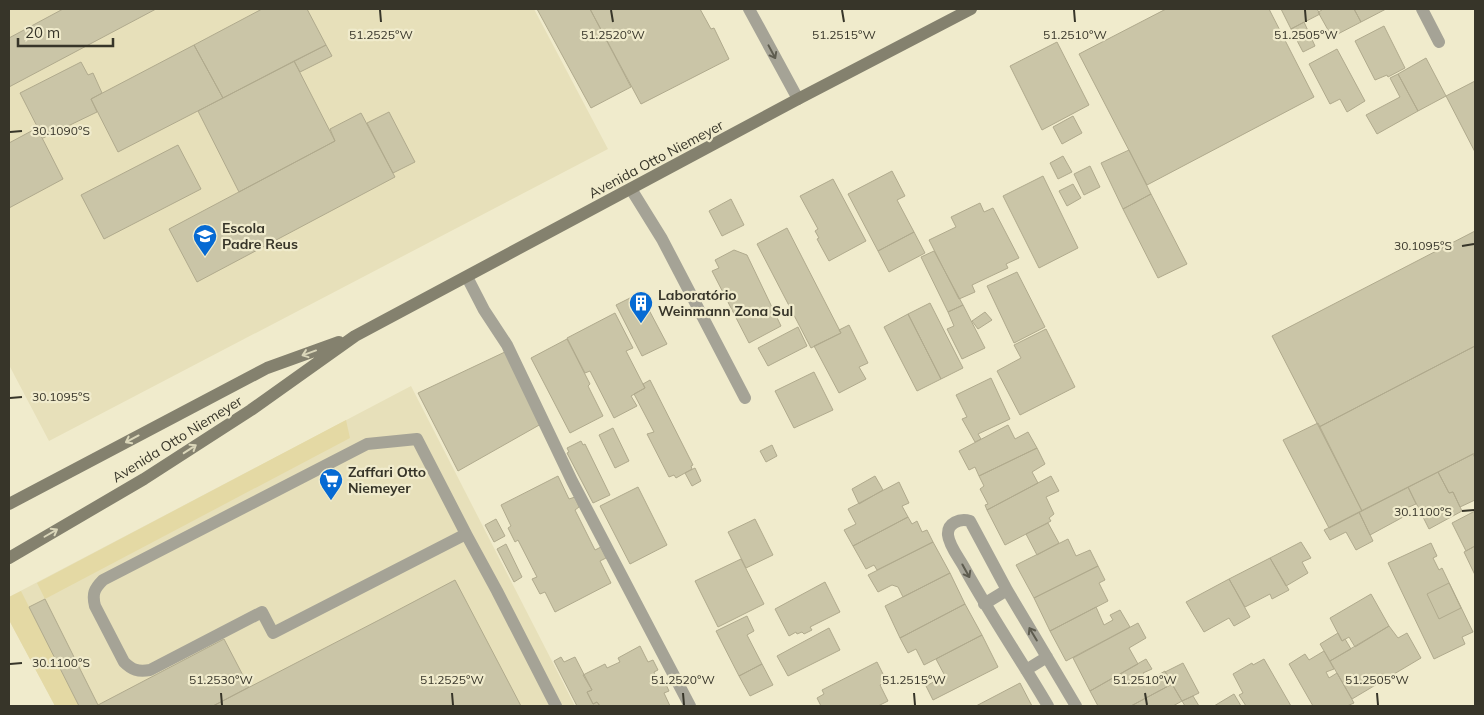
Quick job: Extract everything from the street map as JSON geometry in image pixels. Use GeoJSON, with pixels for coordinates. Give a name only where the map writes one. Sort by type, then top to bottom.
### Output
{"type":"FeatureCollection","features":[{"type":"Feature","properties":{"kind":"main road","name":"Avenida Otto Niemeyer"},"geometry":{"type":"LineString","coordinates":[[9,558],[144,479],[251,410],[355,336],[798,99],[971,9]]}},
{"type":"Feature","properties":{"kind":"main road","name":"Avenida Otto Niemeyer"},"geometry":{"type":"LineString","coordinates":[[9,504],[267,368],[355,336]]}},
{"type":"Feature","properties":{"kind":"street"},"geometry":{"type":"LineString","coordinates":[[749,9],[798,99]]}},
{"type":"Feature","properties":{"kind":"street"},"geometry":{"type":"LineString","coordinates":[[1422,9],[1439,42]]}},
{"type":"Feature","properties":{"kind":"street"},"geometry":{"type":"LineString","coordinates":[[631,189],[662,239],[745,398]]}},
{"type":"Feature","properties":{"kind":"street"},"geometry":{"type":"LineString","coordinates":[[467,277],[484,310],[507,345],[572,480],[690,706]]}},
{"type":"Feature","properties":{"kind":"street"},"geometry":{"type":"LineString","coordinates":[[466,534],[273,633],[262,612],[150,670],[140,672],[131,669],[124,662],[95,606],[93,596],[96,587],[103,580],[367,444],[417,439],[498,591],[556,706]]}},
{"type":"Feature","properties":{"kind":"street"},"geometry":{"type":"LineString","coordinates":[[1048,706],[984,604],[950,540],[948,535],[949,527],[962,519],[970,521],[1007,590],[1076,706]]}},
{"type":"Feature","properties":{"kind":"street"},"geometry":{"type":"LineString","coordinates":[[984,604],[1007,590]]}},
{"type":"Feature","properties":{"kind":"street"},"geometry":{"type":"LineString","coordinates":[[1026,670],[1047,657]]}},
{"type":"Feature","properties":{"kind":"shaded area","name":"Escola Padre Reus"},"geometry":{"type":"Polygon","coordinates":[[[9,9],[534,9],[608,149],[49,441],[9,365],[9,9]]]}},
{"type":"Feature","properties":{"kind":"shaded area","name":"Zaffari Otto Niemeyer"},"geometry":{"type":"Polygon","coordinates":[[[411,386],[575,706],[55,706],[9,620],[9,597],[411,386]]]}},
{"type":"Feature","properties":{"kind":"shaded area"},"geometry":{"type":"Polygon","coordinates":[[[346,420],[350,438],[45,599],[37,583],[346,420]]]}},
{"type":"Feature","properties":{"kind":"shaded area"},"geometry":{"type":"Polygon","coordinates":[[[21,591],[79,706],[55,706],[9,620],[9,597],[21,591]]]}},
{"type":"Feature","properties":{"kind":"building"},"geometry":{"type":"Polygon","coordinates":[[[63,9],[156,9],[9,87],[9,38],[63,9]]]}},
{"type":"Feature","properties":{"kind":"building"},"geometry":{"type":"Polygon","coordinates":[[[262,9],[307,9],[326,45],[223,98],[194,45],[262,9]]]}},
{"type":"Feature","properties":{"kind":"building"},"geometry":{"type":"Polygon","coordinates":[[[537,9],[590,9],[631,87],[591,108],[537,9]]]}},
{"type":"Feature","properties":{"kind":"building"},"geometry":{"type":"Polygon","coordinates":[[[590,9],[700,9],[711,29],[714,28],[729,59],[641,104],[590,9]]]}},
{"type":"Feature","properties":{"kind":"building"},"geometry":{"type":"Polygon","coordinates":[[[1166,9],[1269,9],[1314,97],[1147,185],[1079,54],[1166,9]]]}},
{"type":"Feature","properties":{"kind":"building"},"geometry":{"type":"Polygon","coordinates":[[[1281,9],[1317,9],[1320,14],[1291,29],[1281,9]]]}},
{"type":"Feature","properties":{"kind":"building"},"geometry":{"type":"Polygon","coordinates":[[[1322,9],[1354,9],[1361,22],[1332,37],[1318,12],[1322,9]]]}},
{"type":"Feature","properties":{"kind":"building"},"geometry":{"type":"Polygon","coordinates":[[[1354,9],[1386,9],[1361,22],[1354,9]]]}},
{"type":"Feature","properties":{"kind":"building"},"geometry":{"type":"Polygon","coordinates":[[[1304,22],[1315,46],[1303,52],[1291,29],[1304,22]]]}},
{"type":"Feature","properties":{"kind":"building"},"geometry":{"type":"Polygon","coordinates":[[[1384,26],[1405,68],[1388,77],[1387,75],[1375,80],[1355,41],[1384,26]]]}},
{"type":"Feature","properties":{"kind":"building"},"geometry":{"type":"Polygon","coordinates":[[[1057,42],[1089,105],[1042,130],[1010,66],[1057,42]]]}},
{"type":"Feature","properties":{"kind":"building"},"geometry":{"type":"Polygon","coordinates":[[[194,45],[223,98],[118,152],[91,99],[194,45]]]}},
{"type":"Feature","properties":{"kind":"building"},"geometry":{"type":"Polygon","coordinates":[[[326,45],[332,56],[300,72],[294,61],[326,45]]]}},
{"type":"Feature","properties":{"kind":"building"},"geometry":{"type":"Polygon","coordinates":[[[1337,49],[1365,101],[1347,112],[1340,99],[1330,104],[1309,64],[1337,49]]]}},
{"type":"Feature","properties":{"kind":"building"},"geometry":{"type":"Polygon","coordinates":[[[1426,58],[1446,96],[1418,111],[1398,74],[1426,58]]]}},
{"type":"Feature","properties":{"kind":"building"},"geometry":{"type":"Polygon","coordinates":[[[294,61],[335,141],[239,192],[198,111],[294,61]]]}},
{"type":"Feature","properties":{"kind":"building"},"geometry":{"type":"Polygon","coordinates":[[[81,62],[88,75],[93,73],[102,93],[91,99],[97,112],[43,138],[20,93],[81,62]]]}},
{"type":"Feature","properties":{"kind":"building"},"geometry":{"type":"Polygon","coordinates":[[[1398,74],[1418,111],[1377,134],[1366,115],[1400,97],[1390,78],[1398,74]]]}},
{"type":"Feature","properties":{"kind":"building"},"geometry":{"type":"Polygon","coordinates":[[[1475,81],[1475,152],[1446,96],[1475,81]]]}},
{"type":"Feature","properties":{"kind":"building"},"geometry":{"type":"Polygon","coordinates":[[[389,112],[415,162],[393,173],[367,123],[389,112]]]}},
{"type":"Feature","properties":{"kind":"building"},"geometry":{"type":"Polygon","coordinates":[[[361,113],[395,177],[197,282],[169,229],[335,141],[330,129],[361,113]]]}},
{"type":"Feature","properties":{"kind":"building"},"geometry":{"type":"Polygon","coordinates":[[[1073,116],[1082,133],[1062,144],[1053,127],[1073,116]]]}},
{"type":"Feature","properties":{"kind":"building"},"geometry":{"type":"Polygon","coordinates":[[[37,128],[63,179],[9,208],[9,143],[37,128]]]}},
{"type":"Feature","properties":{"kind":"building"},"geometry":{"type":"Polygon","coordinates":[[[178,145],[201,189],[104,239],[81,195],[178,145]]]}},
{"type":"Feature","properties":{"kind":"building"},"geometry":{"type":"Polygon","coordinates":[[[1129,150],[1151,194],[1123,209],[1101,163],[1129,150]]]}},
{"type":"Feature","properties":{"kind":"building"},"geometry":{"type":"Polygon","coordinates":[[[1063,156],[1072,172],[1058,179],[1050,163],[1063,156]]]}},
{"type":"Feature","properties":{"kind":"building"},"geometry":{"type":"Polygon","coordinates":[[[1090,166],[1100,187],[1084,195],[1074,174],[1090,166]]]}},
{"type":"Feature","properties":{"kind":"building"},"geometry":{"type":"Polygon","coordinates":[[[892,171],[905,196],[897,200],[914,232],[878,251],[848,194],[892,171]]]}},
{"type":"Feature","properties":{"kind":"building"},"geometry":{"type":"Polygon","coordinates":[[[1043,176],[1078,248],[1039,268],[1003,196],[1043,176]]]}},
{"type":"Feature","properties":{"kind":"building"},"geometry":{"type":"Polygon","coordinates":[[[833,179],[866,241],[829,261],[817,239],[819,238],[815,231],[818,229],[800,196],[833,179]]]}},
{"type":"Feature","properties":{"kind":"building"},"geometry":{"type":"Polygon","coordinates":[[[1073,184],[1081,198],[1067,206],[1059,191],[1073,184]]]}},
{"type":"Feature","properties":{"kind":"building"},"geometry":{"type":"Polygon","coordinates":[[[1151,194],[1187,264],[1158,278],[1123,209],[1151,194]]]}},
{"type":"Feature","properties":{"kind":"building"},"geometry":{"type":"Polygon","coordinates":[[[731,199],[744,225],[722,236],[709,211],[731,199]]]}},
{"type":"Feature","properties":{"kind":"building"},"geometry":{"type":"Polygon","coordinates":[[[980,203],[984,212],[993,208],[1019,258],[1006,264],[1008,268],[972,285],[975,292],[959,299],[929,240],[956,227],[951,217],[980,203]]]}},
{"type":"Feature","properties":{"kind":"building"},"geometry":{"type":"Polygon","coordinates":[[[787,228],[841,333],[811,348],[757,244],[787,228]]]}},
{"type":"Feature","properties":{"kind":"building"},"geometry":{"type":"Polygon","coordinates":[[[1475,231],[1475,346],[1319,427],[1272,336],[1475,231]]]}},
{"type":"Feature","properties":{"kind":"building"},"geometry":{"type":"Polygon","coordinates":[[[914,232],[925,253],[889,272],[878,251],[914,232]]]}},
{"type":"Feature","properties":{"kind":"building"},"geometry":{"type":"Polygon","coordinates":[[[734,250],[747,255],[781,326],[749,343],[712,271],[719,268],[715,260],[734,250]]]}},
{"type":"Feature","properties":{"kind":"building"},"geometry":{"type":"Polygon","coordinates":[[[934,251],[963,305],[948,312],[921,257],[934,251]]]}},
{"type":"Feature","properties":{"kind":"building"},"geometry":{"type":"Polygon","coordinates":[[[1017,272],[1045,327],[1014,343],[987,286],[1017,272]]]}},
{"type":"Feature","properties":{"kind":"building","name":"Laboratório Weinmann Zona Sul"},"geometry":{"type":"Polygon","coordinates":[[[640,293],[667,344],[642,356],[616,305],[640,293]]]}},
{"type":"Feature","properties":{"kind":"building"},"geometry":{"type":"Polygon","coordinates":[[[930,303],[963,368],[941,379],[908,314],[930,303]]]}},
{"type":"Feature","properties":{"kind":"building"},"geometry":{"type":"Polygon","coordinates":[[[963,305],[985,348],[962,359],[947,329],[954,326],[948,312],[963,305]]]}},
{"type":"Feature","properties":{"kind":"building"},"geometry":{"type":"Polygon","coordinates":[[[985,312],[992,320],[978,329],[972,321],[985,312]]]}},
{"type":"Feature","properties":{"kind":"building"},"geometry":{"type":"Polygon","coordinates":[[[615,313],[633,348],[626,351],[645,388],[631,396],[637,406],[614,418],[590,371],[585,373],[567,338],[615,313]]]}},
{"type":"Feature","properties":{"kind":"building"},"geometry":{"type":"Polygon","coordinates":[[[908,314],[941,379],[917,391],[884,327],[908,314]]]}},
{"type":"Feature","properties":{"kind":"building"},"geometry":{"type":"Polygon","coordinates":[[[849,325],[868,363],[859,367],[866,379],[839,393],[814,346],[841,333],[839,330],[849,325]]]}},
{"type":"Feature","properties":{"kind":"building"},"geometry":{"type":"Polygon","coordinates":[[[798,327],[807,346],[768,366],[758,348],[798,327]]]}},
{"type":"Feature","properties":{"kind":"building"},"geometry":{"type":"Polygon","coordinates":[[[1046,329],[1075,387],[1020,415],[997,371],[1021,358],[1014,345],[1046,329]]]}},
{"type":"Feature","properties":{"kind":"building"},"geometry":{"type":"Polygon","coordinates":[[[567,339],[590,384],[588,386],[603,416],[570,433],[531,358],[567,339]]]}},
{"type":"Feature","properties":{"kind":"building"},"geometry":{"type":"Polygon","coordinates":[[[1475,346],[1475,453],[1362,511],[1319,427],[1475,346]]]}},
{"type":"Feature","properties":{"kind":"building"},"geometry":{"type":"Polygon","coordinates":[[[507,351],[541,424],[458,471],[418,393],[507,351]]]}},
{"type":"Feature","properties":{"kind":"building"},"geometry":{"type":"Polygon","coordinates":[[[814,372],[833,410],[794,428],[775,391],[814,372]]]}},
{"type":"Feature","properties":{"kind":"building"},"geometry":{"type":"Polygon","coordinates":[[[991,378],[1010,419],[978,434],[981,439],[975,442],[962,419],[967,417],[956,395],[991,378]]]}},
{"type":"Feature","properties":{"kind":"building"},"geometry":{"type":"Polygon","coordinates":[[[650,380],[693,465],[691,466],[692,469],[676,478],[674,475],[669,477],[647,434],[654,432],[634,394],[645,388],[643,384],[650,380]]]}},
{"type":"Feature","properties":{"kind":"building"},"geometry":{"type":"Polygon","coordinates":[[[1318,423],[1362,511],[1329,528],[1283,440],[1318,423]]]}},
{"type":"Feature","properties":{"kind":"building"},"geometry":{"type":"Polygon","coordinates":[[[1008,425],[1015,439],[1028,432],[1037,448],[979,476],[975,467],[969,470],[959,451],[1008,425]]]}},
{"type":"Feature","properties":{"kind":"building"},"geometry":{"type":"Polygon","coordinates":[[[613,428],[629,461],[615,468],[599,435],[613,428]]]}},
{"type":"Feature","properties":{"kind":"building"},"geometry":{"type":"Polygon","coordinates":[[[581,441],[583,445],[585,444],[610,495],[593,503],[567,453],[569,452],[567,448],[581,441]]]}},
{"type":"Feature","properties":{"kind":"building"},"geometry":{"type":"Polygon","coordinates":[[[772,445],[777,456],[766,462],[760,451],[772,445]]]}},
{"type":"Feature","properties":{"kind":"building"},"geometry":{"type":"Polygon","coordinates":[[[1037,448],[1045,464],[1032,472],[1038,483],[987,510],[985,505],[988,504],[980,489],[984,486],[979,476],[1037,448]]]}},
{"type":"Feature","properties":{"kind":"building"},"geometry":{"type":"Polygon","coordinates":[[[1473,454],[1475,458],[1475,500],[1460,507],[1453,492],[1449,493],[1438,472],[1473,454]]]}},
{"type":"Feature","properties":{"kind":"building"},"geometry":{"type":"Polygon","coordinates":[[[695,468],[701,481],[692,486],[685,473],[695,468]]]}},
{"type":"Feature","properties":{"kind":"building"},"geometry":{"type":"Polygon","coordinates":[[[1438,472],[1449,493],[1453,492],[1462,511],[1429,529],[1408,487],[1438,472]]]}},
{"type":"Feature","properties":{"kind":"building"},"geometry":{"type":"Polygon","coordinates":[[[558,476],[569,499],[575,497],[579,507],[575,510],[595,550],[601,547],[606,558],[600,561],[611,583],[555,612],[545,592],[540,594],[532,579],[537,577],[518,540],[515,542],[508,528],[511,526],[501,505],[558,476]]]}},
{"type":"Feature","properties":{"kind":"building"},"geometry":{"type":"Polygon","coordinates":[[[875,476],[883,490],[859,504],[852,489],[875,476]]]}},
{"type":"Feature","properties":{"kind":"building"},"geometry":{"type":"Polygon","coordinates":[[[1051,476],[1059,491],[1046,497],[1054,514],[1049,518],[1051,521],[1005,545],[987,510],[1051,476]]]}},
{"type":"Feature","properties":{"kind":"building"},"geometry":{"type":"Polygon","coordinates":[[[899,482],[909,503],[902,506],[908,517],[853,546],[844,530],[856,524],[848,509],[899,482]]]}},
{"type":"Feature","properties":{"kind":"building"},"geometry":{"type":"Polygon","coordinates":[[[638,487],[667,545],[630,564],[600,506],[638,487]]]}},
{"type":"Feature","properties":{"kind":"building"},"geometry":{"type":"Polygon","coordinates":[[[1408,487],[1416,504],[1402,510],[1405,516],[1370,535],[1359,512],[1408,487]]]}},
{"type":"Feature","properties":{"kind":"building"},"geometry":{"type":"Polygon","coordinates":[[[1475,511],[1475,546],[1466,551],[1452,523],[1475,511]]]}},
{"type":"Feature","properties":{"kind":"building"},"geometry":{"type":"Polygon","coordinates":[[[1359,512],[1373,541],[1356,550],[1346,532],[1330,540],[1324,530],[1359,512]]]}},
{"type":"Feature","properties":{"kind":"building"},"geometry":{"type":"Polygon","coordinates":[[[908,517],[912,524],[917,521],[922,532],[927,530],[933,542],[877,570],[874,565],[866,569],[853,546],[908,517]]]}},
{"type":"Feature","properties":{"kind":"building"},"geometry":{"type":"Polygon","coordinates":[[[496,519],[505,536],[494,542],[485,525],[496,519]]]}},
{"type":"Feature","properties":{"kind":"building"},"geometry":{"type":"Polygon","coordinates":[[[755,519],[773,555],[746,568],[728,532],[755,519]]]}},
{"type":"Feature","properties":{"kind":"building"},"geometry":{"type":"Polygon","coordinates":[[[1048,523],[1059,543],[1037,555],[1026,534],[1048,523]]]}},
{"type":"Feature","properties":{"kind":"building"},"geometry":{"type":"Polygon","coordinates":[[[1068,539],[1076,556],[1090,550],[1098,566],[1034,598],[1016,565],[1068,539]]]}},
{"type":"Feature","properties":{"kind":"building"},"geometry":{"type":"Polygon","coordinates":[[[933,542],[950,573],[903,597],[898,587],[892,585],[878,592],[868,575],[933,542]]]}},
{"type":"Feature","properties":{"kind":"building"},"geometry":{"type":"Polygon","coordinates":[[[1301,542],[1311,558],[1302,562],[1308,573],[1286,586],[1270,558],[1301,542]]]}},
{"type":"Feature","properties":{"kind":"building"},"geometry":{"type":"Polygon","coordinates":[[[1431,543],[1437,556],[1433,558],[1439,570],[1442,568],[1473,632],[1462,637],[1465,644],[1434,659],[1388,563],[1431,543]]]}},
{"type":"Feature","properties":{"kind":"building"},"geometry":{"type":"Polygon","coordinates":[[[506,544],[522,577],[514,582],[497,549],[506,544]]]}},
{"type":"Feature","properties":{"kind":"building"},"geometry":{"type":"Polygon","coordinates":[[[1475,546],[1475,575],[1464,552],[1475,546]]]}},
{"type":"Feature","properties":{"kind":"building"},"geometry":{"type":"Polygon","coordinates":[[[1270,558],[1289,590],[1272,599],[1270,594],[1245,607],[1229,579],[1270,558]]]}},
{"type":"Feature","properties":{"kind":"building"},"geometry":{"type":"Polygon","coordinates":[[[741,559],[764,604],[718,627],[695,581],[741,559]]]}},
{"type":"Feature","properties":{"kind":"building"},"geometry":{"type":"Polygon","coordinates":[[[1098,566],[1105,580],[1099,583],[1108,601],[1050,631],[1034,598],[1098,566]]]}},
{"type":"Feature","properties":{"kind":"building"},"geometry":{"type":"Polygon","coordinates":[[[950,573],[965,604],[900,638],[885,606],[950,573]]]}},
{"type":"Feature","properties":{"kind":"building"},"geometry":{"type":"Polygon","coordinates":[[[1229,579],[1250,617],[1234,626],[1229,618],[1204,632],[1186,602],[1229,579]]]}},
{"type":"Feature","properties":{"kind":"building"},"geometry":{"type":"Polygon","coordinates":[[[455,580],[521,706],[213,706],[381,619],[455,580]]]}},
{"type":"Feature","properties":{"kind":"building"},"geometry":{"type":"Polygon","coordinates":[[[825,582],[840,612],[810,627],[812,630],[804,634],[802,632],[797,634],[796,632],[789,636],[775,609],[825,582]]]}},
{"type":"Feature","properties":{"kind":"building"},"geometry":{"type":"Polygon","coordinates":[[[1449,583],[1461,608],[1439,619],[1427,594],[1449,583]]]}},
{"type":"Feature","properties":{"kind":"building"},"geometry":{"type":"Polygon","coordinates":[[[1371,594],[1389,626],[1355,647],[1349,637],[1342,641],[1330,618],[1371,594]]]}},
{"type":"Feature","properties":{"kind":"building"},"geometry":{"type":"Polygon","coordinates":[[[45,599],[98,705],[224,639],[249,687],[213,706],[79,706],[29,607],[45,599]]]}},
{"type":"Feature","properties":{"kind":"building"},"geometry":{"type":"Polygon","coordinates":[[[965,604],[982,635],[924,665],[916,649],[908,653],[900,638],[965,604]]]}},
{"type":"Feature","properties":{"kind":"building"},"geometry":{"type":"Polygon","coordinates":[[[1096,607],[1104,625],[1113,620],[1110,615],[1120,610],[1130,627],[1066,661],[1050,631],[1096,607]]]}},
{"type":"Feature","properties":{"kind":"building"},"geometry":{"type":"Polygon","coordinates":[[[747,616],[754,631],[747,635],[762,664],[739,676],[716,631],[747,616]]]}},
{"type":"Feature","properties":{"kind":"building"},"geometry":{"type":"Polygon","coordinates":[[[1138,623],[1146,638],[1129,648],[1138,664],[1090,691],[1073,658],[1138,623]]]}},
{"type":"Feature","properties":{"kind":"building"},"geometry":{"type":"Polygon","coordinates":[[[1389,626],[1398,638],[1407,633],[1421,658],[1352,699],[1330,661],[1389,626]]]}},
{"type":"Feature","properties":{"kind":"building"},"geometry":{"type":"Polygon","coordinates":[[[829,628],[840,650],[788,676],[777,656],[829,628]]]}},
{"type":"Feature","properties":{"kind":"building"},"geometry":{"type":"Polygon","coordinates":[[[1338,633],[1342,641],[1345,639],[1351,649],[1330,661],[1320,644],[1338,633]]]}},
{"type":"Feature","properties":{"kind":"building"},"geometry":{"type":"Polygon","coordinates":[[[982,635],[998,667],[933,700],[926,686],[945,676],[936,659],[982,635]]]}},
{"type":"Feature","properties":{"kind":"building"},"geometry":{"type":"Polygon","coordinates":[[[640,646],[648,662],[653,660],[658,670],[654,672],[658,683],[664,680],[669,691],[664,693],[670,706],[600,706],[597,702],[593,704],[587,692],[592,690],[583,675],[605,664],[607,668],[620,662],[618,658],[640,646]]]}},
{"type":"Feature","properties":{"kind":"building"},"geometry":{"type":"Polygon","coordinates":[[[1324,651],[1334,669],[1326,672],[1329,678],[1337,673],[1354,703],[1347,706],[1313,706],[1289,664],[1305,654],[1309,660],[1324,651]]]}},
{"type":"Feature","properties":{"kind":"building"},"geometry":{"type":"Polygon","coordinates":[[[561,657],[564,662],[575,657],[592,690],[587,692],[593,704],[597,702],[600,706],[577,706],[554,661],[561,657]]]}},
{"type":"Feature","properties":{"kind":"building"},"geometry":{"type":"Polygon","coordinates":[[[1146,659],[1152,669],[1143,673],[1148,681],[1165,671],[1172,684],[1131,706],[1098,706],[1090,691],[1146,659]]]}},
{"type":"Feature","properties":{"kind":"building"},"geometry":{"type":"Polygon","coordinates":[[[1264,659],[1291,706],[1246,706],[1239,695],[1243,693],[1233,674],[1252,663],[1253,665],[1264,659]]]}},
{"type":"Feature","properties":{"kind":"building"},"geometry":{"type":"Polygon","coordinates":[[[877,662],[887,682],[880,685],[888,701],[878,706],[821,706],[817,698],[824,694],[822,690],[877,662]]]}},
{"type":"Feature","properties":{"kind":"building"},"geometry":{"type":"Polygon","coordinates":[[[1183,663],[1199,693],[1182,701],[1165,672],[1183,663]]]}},
{"type":"Feature","properties":{"kind":"building"},"geometry":{"type":"Polygon","coordinates":[[[762,664],[773,685],[750,696],[739,676],[762,664]]]}},
{"type":"Feature","properties":{"kind":"building"},"geometry":{"type":"Polygon","coordinates":[[[1020,683],[1032,706],[976,706],[1020,683]]]}},
{"type":"Feature","properties":{"kind":"building"},"geometry":{"type":"Polygon","coordinates":[[[1172,684],[1182,701],[1173,706],[1131,706],[1172,684]]]}},
{"type":"Feature","properties":{"kind":"building"},"geometry":{"type":"Polygon","coordinates":[[[1234,694],[1241,706],[1214,706],[1234,694]]]}},
{"type":"Feature","properties":{"kind":"building"},"geometry":{"type":"Polygon","coordinates":[[[1193,696],[1199,706],[1185,706],[1182,701],[1193,696]]]}},
{"type":"Feature","properties":{"kind":"place","name":"Escola Padre Reus"},"geometry":{"type":"Point","coordinates":[205,257]}},
{"type":"Feature","properties":{"kind":"place","name":"Laboratório Weinmann Zona Sul"},"geometry":{"type":"Point","coordinates":[641,324]}},
{"type":"Feature","properties":{"kind":"place","name":"Zaffari Otto Niemeyer"},"geometry":{"type":"Point","coordinates":[331,501]}}]}
